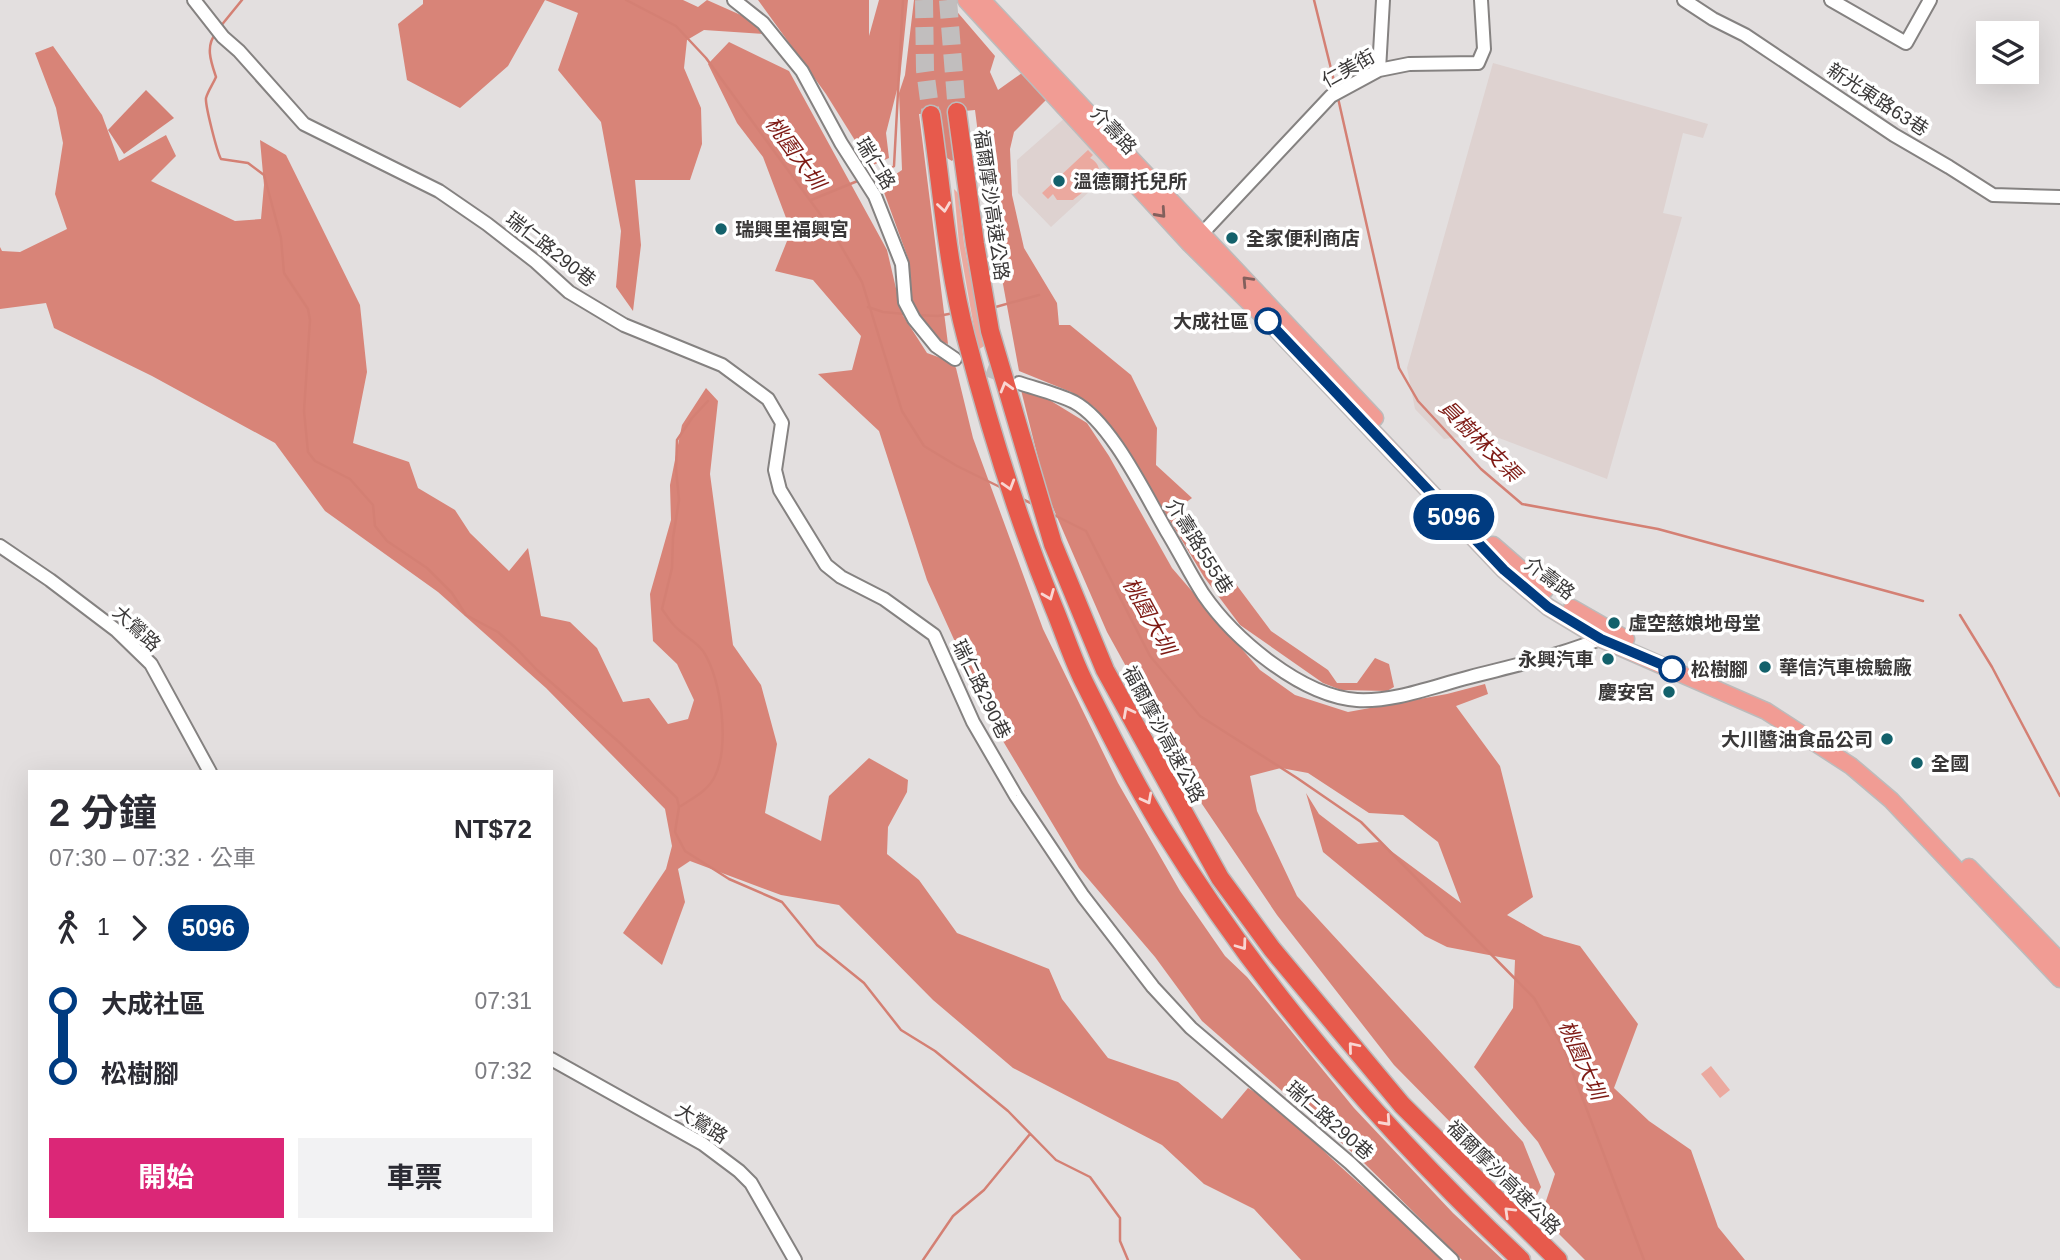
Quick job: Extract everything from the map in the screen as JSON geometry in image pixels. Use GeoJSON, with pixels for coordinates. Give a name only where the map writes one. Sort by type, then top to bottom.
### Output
{"type":"FeatureCollection","features":[{"type":"Feature","properties":{"kind":"highway","name":"福爾摩沙高速公路"},"geometry":{"type":"LineString","coordinates":[[957,112],[986,309],[1024,453],[1053,544],[1105,670],[1220,878],[1272,948],[1402,1105],[1558,1260]]}},
{"type":"Feature","properties":{"kind":"highway"},"geometry":{"type":"LineString","coordinates":[[931,115],[961,312],[995,439],[1023,531],[1083,679],[1160,825],[1202,890],[1313,1039],[1465,1206],[1521,1260]]}},
{"type":"Feature","properties":{"kind":"highway"},"geometry":{"type":"LineString","coordinates":[[939,174],[965,172]]}},
{"type":"Feature","properties":{"kind":"main road","name":"介壽路"},"geometry":{"type":"LineString","coordinates":[[966,0],[1190,244],[1275,328],[1504,570],[1548,607],[1766,711],[1851,766],[1891,800],[2060,979]]}},
{"type":"Feature","properties":{"kind":"main road","name":"介壽路"},"geometry":{"type":"LineString","coordinates":[[982,0],[1495,547],[1552,597],[1608,636],[1786,712],[1888,783],[2060,961]]}},
{"type":"Feature","properties":{"kind":"street","name":"瑞仁路290巷"},"geometry":{"type":"LineString","coordinates":[[194,0],[219,33],[239,51],[304,124],[439,191],[536,262],[569,292],[624,324],[722,365],[768,399],[782,423],[775,470],[780,490],[826,565],[841,577],[884,599],[934,635],[973,722],[1016,796],[1083,896],[1153,987],[1191,1028],[1350,1163],[1452,1260]]}},
{"type":"Feature","properties":{"kind":"street","name":"瑞仁路"},"geometry":{"type":"LineString","coordinates":[[734,0],[762,23],[802,71],[841,143],[876,196],[902,264],[905,302],[936,346],[955,359]]}},
{"type":"Feature","properties":{"kind":"street"},"geometry":{"type":"LineString","coordinates":[[1379,70],[1382,0]]}},
{"type":"Feature","properties":{"kind":"street","name":"仁美街"},"geometry":{"type":"LineString","coordinates":[[1190,244],[1337,93],[1379,70],[1409,64],[1478,63],[1484,49],[1481,0]]}},
{"type":"Feature","properties":{"kind":"street","name":"新光東路63巷"},"geometry":{"type":"LineString","coordinates":[[1685,0],[1713,19],[1745,35],[1894,135],[1993,195],[2060,197]]}},
{"type":"Feature","properties":{"kind":"street"},"geometry":{"type":"LineString","coordinates":[[1831,0],[1906,43],[1930,0]]}},
{"type":"Feature","properties":{"kind":"street","name":"介壽路555巷"},"geometry":{"type":"LineString","coordinates":[[1019,383],[1076,403],[1102,426],[1132,471],[1204,596],[1238,634],[1264,657],[1310,687],[1357,700],[1402,696],[1543,658],[1608,636]]}},
{"type":"Feature","properties":{"kind":"street","name":"大鶯路"},"geometry":{"type":"LineString","coordinates":[[0,546],[50,580],[116,631],[151,664],[209,770]]}},
{"type":"Feature","properties":{"kind":"street","name":"大鶯路"},"geometry":{"type":"LineString","coordinates":[[553,1060],[703,1144],[739,1171],[751,1184],[795,1260]]}},
{"type":"Feature","properties":{"kind":"shaded area"},"geometry":{"type":"Polygon","coordinates":[[[423,0],[545,0],[508,66],[460,108],[407,80],[398,24],[423,4],[423,0]]]}},
{"type":"Feature","properties":{"kind":"shaded area"},"geometry":{"type":"Polygon","coordinates":[[[545,0],[683,0],[698,7],[707,0],[743,16],[764,34],[704,30],[687,40],[684,68],[701,108],[702,144],[690,180],[635,180],[641,245],[633,311],[616,287],[621,231],[601,122],[558,70],[578,13],[545,0]]]}},
{"type":"Feature","properties":{"kind":"shaded area"},"geometry":{"type":"Polygon","coordinates":[[[758,0],[869,0],[869,36],[879,0],[908,0],[900,78],[886,133],[889,158],[871,166],[826,94],[758,0]]]}},
{"type":"Feature","properties":{"kind":"shaded area"},"geometry":{"type":"Polygon","coordinates":[[[914,0],[947,0],[995,56],[990,72],[998,90],[1022,73],[1046,100],[1014,132],[1010,149],[1012,195],[1024,248],[1057,303],[1059,325],[1070,325],[1131,375],[1157,428],[1156,465],[1192,498],[1181,506],[1188,520],[1271,631],[1328,670],[1337,683],[1357,683],[1375,658],[1389,664],[1394,687],[1387,691],[1341,690],[1323,683],[1240,625],[1204,577],[1122,441],[1094,407],[1071,392],[1019,371],[984,181],[975,110],[953,112],[956,156],[952,161],[947,158],[939,113],[919,114],[948,344],[937,341],[911,306],[909,261],[881,184],[902,170],[899,93],[905,75],[914,0]]]}},
{"type":"Feature","properties":{"kind":"shaded area"},"geometry":{"type":"Polygon","coordinates":[[[729,42],[789,71],[887,250],[902,314],[927,353],[952,362],[956,368],[973,438],[1043,629],[1118,783],[1180,891],[1225,956],[1247,977],[1354,1108],[1453,1213],[1503,1260],[1462,1260],[1361,1160],[1202,1021],[1155,957],[1079,868],[991,721],[927,580],[879,431],[818,374],[852,370],[861,336],[813,280],[775,271],[791,231],[763,157],[737,123],[708,64],[729,42]]]}},
{"type":"Feature","properties":{"kind":"shaded area"},"geometry":{"type":"Polygon","coordinates":[[[53,46],[102,115],[119,161],[166,135],[176,156],[151,181],[235,221],[261,219],[264,185],[260,140],[286,155],[360,305],[367,372],[353,443],[409,462],[418,488],[455,510],[470,533],[509,571],[528,548],[541,616],[570,622],[597,648],[623,702],[649,698],[668,724],[688,719],[694,700],[677,664],[653,641],[650,594],[671,520],[670,485],[682,425],[706,388],[718,401],[710,474],[733,645],[761,685],[777,744],[765,813],[821,841],[829,796],[869,758],[908,780],[907,792],[888,827],[887,854],[919,880],[957,933],[1049,969],[1062,999],[1108,1058],[1178,1082],[1222,1119],[1248,1088],[1262,1097],[1297,1125],[1441,1260],[1301,1260],[1254,1209],[1204,1184],[1162,1145],[1013,1068],[933,1000],[839,905],[781,895],[690,861],[678,869],[685,902],[662,965],[623,933],[666,869],[672,846],[665,809],[546,688],[438,592],[325,511],[275,443],[152,376],[54,328],[46,303],[0,309],[0,247],[2,251],[20,252],[67,229],[55,194],[63,143],[56,108],[35,53],[53,46]]]}},
{"type":"Feature","properties":{"kind":"shaded area"},"geometry":{"type":"Polygon","coordinates":[[[1493,63],[1708,124],[1703,138],[1683,133],[1663,213],[1682,217],[1607,479],[1491,435],[1444,439],[1415,409],[1407,368],[1493,63]]]}},
{"type":"Feature","properties":{"kind":"shaded area"},"geometry":{"type":"Polygon","coordinates":[[[146,90],[174,118],[124,154],[108,130],[146,90]]]}},
{"type":"Feature","properties":{"kind":"shaded area","name":"溫德爾托兒所"},"geometry":{"type":"Polygon","coordinates":[[[1067,116],[1115,168],[1051,227],[1018,193],[1017,160],[1067,116]]]}},
{"type":"Feature","properties":{"kind":"shaded area"},"geometry":{"type":"Polygon","coordinates":[[[1088,150],[1093,155],[1090,158],[1099,169],[1095,180],[1073,200],[1057,200],[1053,194],[1048,199],[1042,193],[1088,150]]]}},
{"type":"Feature","properties":{"kind":"shaded area"},"geometry":{"type":"Polygon","coordinates":[[[954,189],[958,193],[964,243],[984,346],[978,350],[959,243],[954,189]]]}},
{"type":"Feature","properties":{"kind":"shaded area"},"geometry":{"type":"Polygon","coordinates":[[[1021,390],[1043,396],[1087,423],[1109,456],[1172,568],[1260,670],[1295,695],[1348,712],[1447,694],[1485,684],[1488,694],[1456,706],[1500,766],[1533,897],[1507,915],[1544,936],[1580,946],[1638,1024],[1614,1088],[1649,1121],[1691,1150],[1718,1227],[1745,1260],[1585,1260],[1541,1216],[1555,1174],[1538,1142],[1474,1067],[1513,1008],[1515,960],[1447,947],[1425,936],[1323,852],[1306,793],[1319,814],[1358,844],[1379,842],[1461,903],[1438,842],[1403,815],[1369,813],[1308,773],[1281,768],[1250,776],[1257,811],[1297,896],[1523,1142],[1541,1187],[1532,1205],[1394,1065],[1277,915],[1202,804],[1107,632],[1047,494],[1021,390]]]}},
{"type":"Feature","properties":{"kind":"shaded area"},"geometry":{"type":"Polygon","coordinates":[[[1711,1066],[1730,1090],[1720,1098],[1701,1074],[1711,1066]]]}},
{"type":"Feature","properties":{"kind":"waterway"},"geometry":{"type":"LineString","coordinates":[[220,27],[242,0]]}},
{"type":"Feature","properties":{"kind":"waterway","name":"桃園大圳"},"geometry":{"type":"LineString","coordinates":[[626,0],[676,26],[706,58],[831,229],[862,282],[902,411],[924,446],[1004,489]]}},
{"type":"Feature","properties":{"kind":"waterway"},"geometry":{"type":"LineString","coordinates":[[866,178],[894,166],[903,0]]}},
{"type":"Feature","properties":{"kind":"waterway","name":"員樹林支渠"},"geometry":{"type":"LineString","coordinates":[[1314,0],[1336,89]]}},
{"type":"Feature","properties":{"kind":"waterway"},"geometry":{"type":"LineString","coordinates":[[216,33],[210,49],[216,77],[206,98],[219,155],[221,159],[248,163],[264,175],[281,238],[284,273],[308,309],[310,320],[304,411],[308,452],[315,461],[350,479],[373,505],[375,526],[387,541],[427,568],[452,593],[466,615],[498,632],[677,798],[679,807],[675,832],[685,851],[729,879],[782,902],[817,945],[864,983],[901,1030],[935,1051],[1008,1111],[1056,1160],[1090,1177],[1120,1218],[1120,1241],[1128,1260]]}},
{"type":"Feature","properties":{"kind":"waterway","name":"員樹林支渠"},"geometry":{"type":"LineString","coordinates":[[1338,98],[1399,368],[1418,401],[1481,469],[1522,504],[1658,529],[1923,601]]}},
{"type":"Feature","properties":{"kind":"waterway"},"geometry":{"type":"LineString","coordinates":[[811,200],[860,180]]}},
{"type":"Feature","properties":{"kind":"waterway"},"geometry":{"type":"LineString","coordinates":[[992,308],[1039,295]]}},
{"type":"Feature","properties":{"kind":"waterway"},"geometry":{"type":"LineString","coordinates":[[868,307],[883,312],[905,314]]}},
{"type":"Feature","properties":{"kind":"waterway"},"geometry":{"type":"LineString","coordinates":[[915,315],[938,316],[954,313]]}},
{"type":"Feature","properties":{"kind":"waterway"},"geometry":{"type":"LineString","coordinates":[[681,806],[711,783],[722,749],[722,714],[710,663],[703,651],[674,626],[662,609],[672,568],[679,500],[677,440],[708,401]]}},
{"type":"Feature","properties":{"kind":"waterway","name":"桃園大圳"},"geometry":{"type":"LineString","coordinates":[[1022,499],[1035,505]]}},
{"type":"Feature","properties":{"kind":"waterway","name":"桃園大圳"},"geometry":{"type":"LineString","coordinates":[[1050,513],[1086,531],[1150,656],[1200,716],[1361,822],[1534,998],[1563,1047],[1644,1260]]}},
{"type":"Feature","properties":{"kind":"waterway","name":"員樹林支渠"},"geometry":{"type":"LineString","coordinates":[[1960,615],[1992,667],[2060,796]]}},
{"type":"Feature","properties":{"kind":"waterway"},"geometry":{"type":"LineString","coordinates":[[923,1260],[953,1216],[984,1190],[1030,1134]]}},
{"type":"Feature","properties":{"kind":"tunnel"},"geometry":{"type":"LineString","coordinates":[[924,0],[925,70],[931,115]]}},
{"type":"Feature","properties":{"kind":"tunnel"},"geometry":{"type":"LineString","coordinates":[[948,0],[957,112]]}},
{"type":"Feature","properties":{"kind":"tunnel"},"geometry":{"type":"LineString","coordinates":[[970,364],[1009,379]]}},
{"type":"Feature","properties":{"kind":"bus line","name":"5096"},"geometry":{"type":"LineString","coordinates":[[1268,321],[1504,570],[1548,607],[1601,639],[1672,669]]}},
{"type":"Feature","properties":{"kind":"place","name":"溫德爾托兒所"},"geometry":{"type":"Point","coordinates":[1059,181]}},
{"type":"Feature","properties":{"kind":"place","name":"瑞興里福興宮"},"geometry":{"type":"Point","coordinates":[721,229]}},
{"type":"Feature","properties":{"kind":"place","name":"全家便利商店"},"geometry":{"type":"Point","coordinates":[1232,238]}},
{"type":"Feature","properties":{"kind":"place","name":"大成社區"},"geometry":{"type":"Point","coordinates":[1268,321]}},
{"type":"Feature","properties":{"kind":"place","name":"虛空慈娘地母堂"},"geometry":{"type":"Point","coordinates":[1614,623]}},
{"type":"Feature","properties":{"kind":"place","name":"永興汽車"},"geometry":{"type":"Point","coordinates":[1608,659]}},
{"type":"Feature","properties":{"kind":"place","name":"華信汽車檢驗廠"},"geometry":{"type":"Point","coordinates":[1765,667]}},
{"type":"Feature","properties":{"kind":"place","name":"松樹腳"},"geometry":{"type":"Point","coordinates":[1672,669]}},
{"type":"Feature","properties":{"kind":"place","name":"慶安宮"},"geometry":{"type":"Point","coordinates":[1669,692]}},
{"type":"Feature","properties":{"kind":"place","name":"大川醬油食品公司"},"geometry":{"type":"Point","coordinates":[1887,739]}},
{"type":"Feature","properties":{"kind":"place","name":"全國"},"geometry":{"type":"Point","coordinates":[1917,763]}}]}
